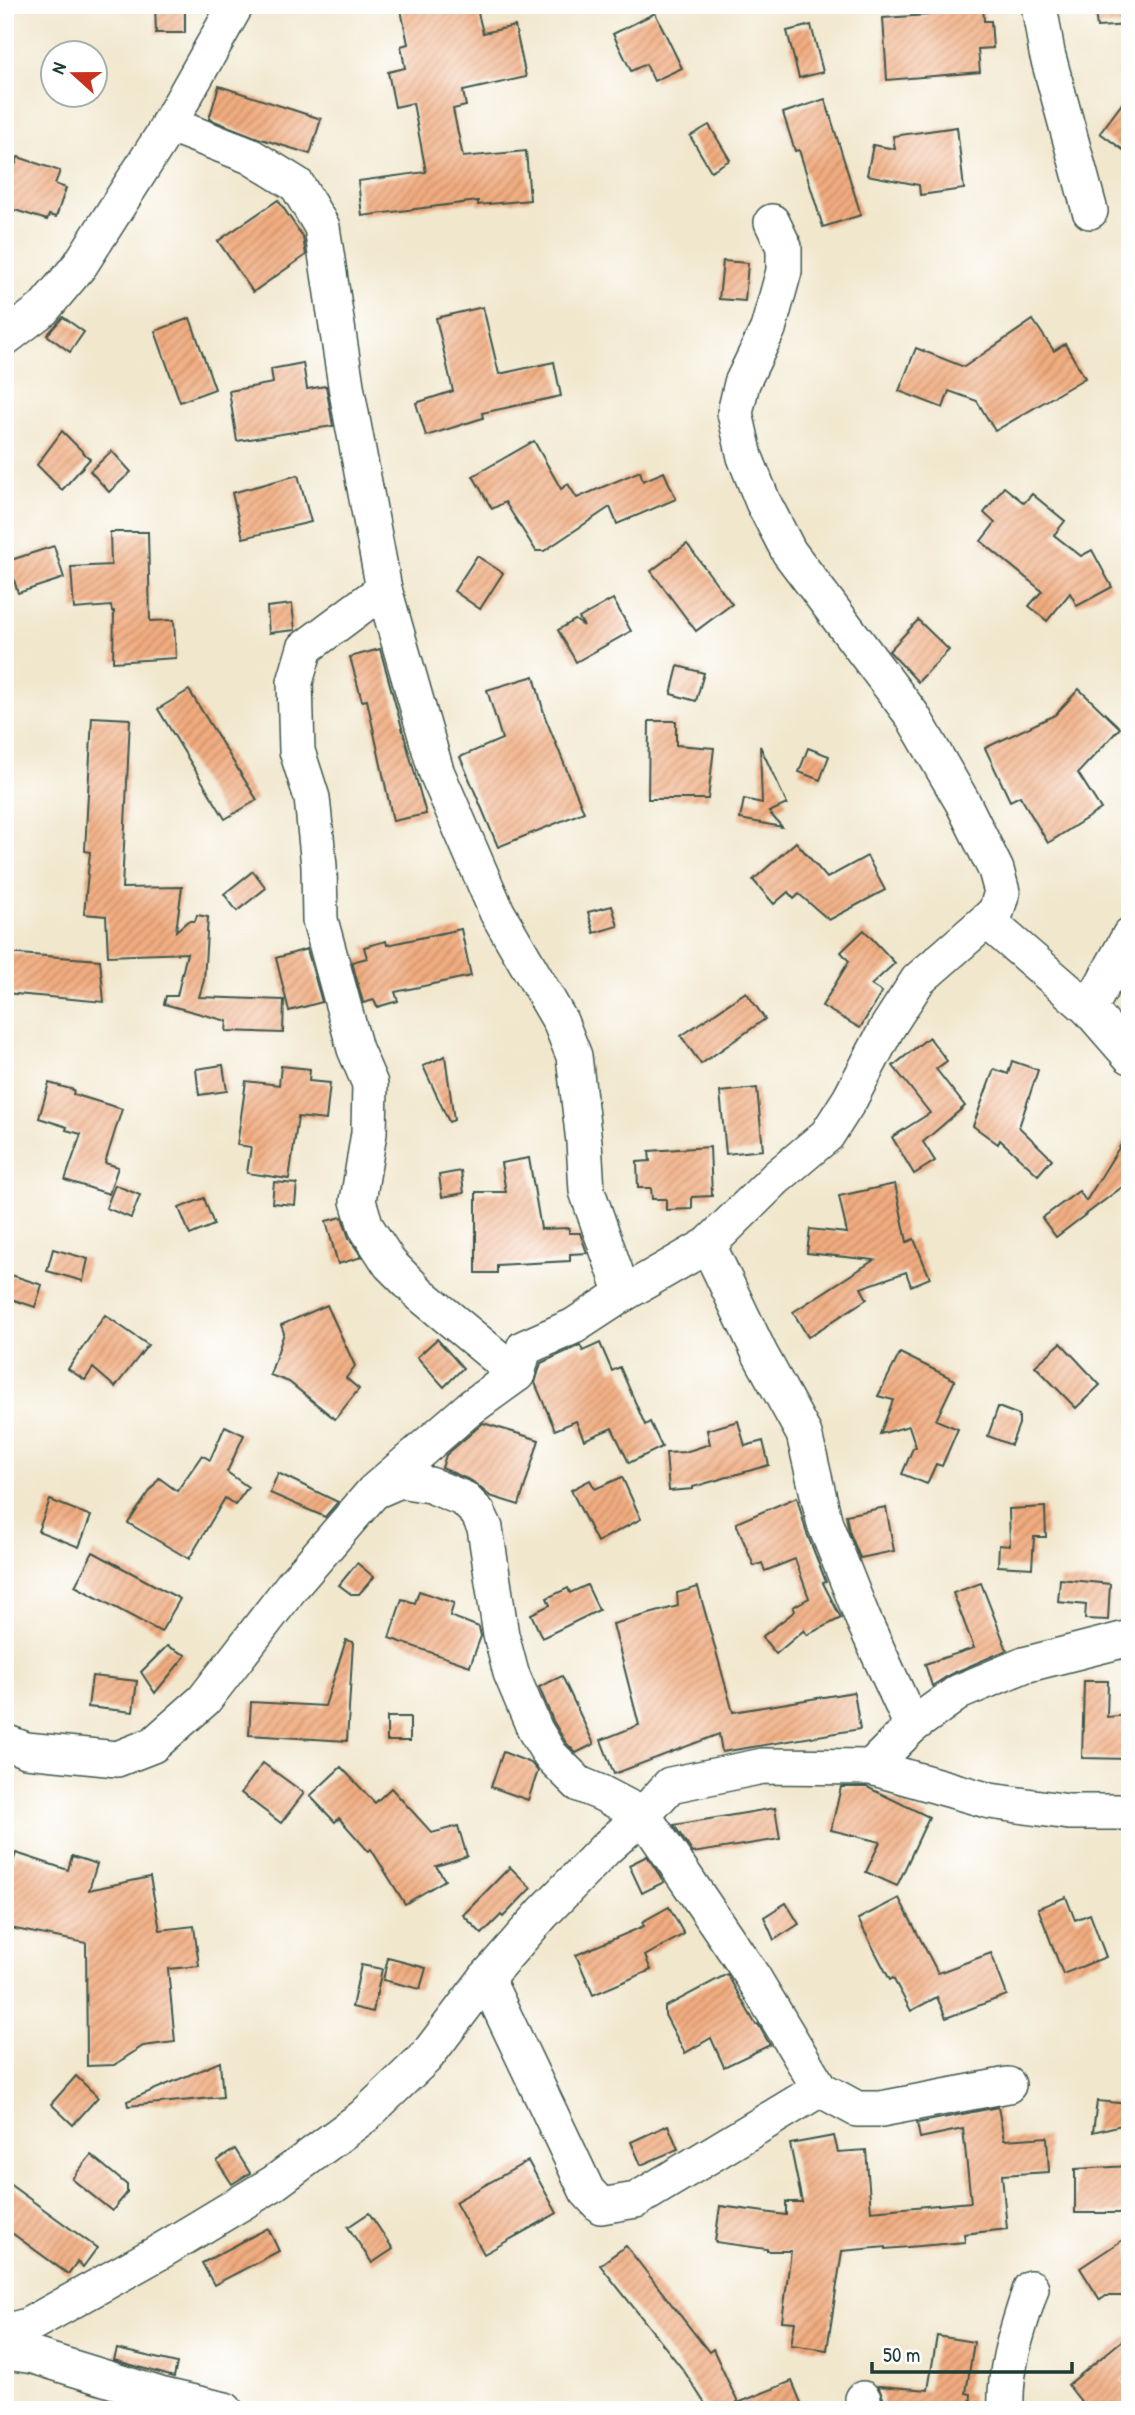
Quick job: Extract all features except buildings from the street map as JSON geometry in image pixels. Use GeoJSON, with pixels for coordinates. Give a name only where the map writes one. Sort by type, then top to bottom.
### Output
{"type":"FeatureCollection","features":[{"type":"Feature","properties":{"kind":"street"},"geometry":{"type":"LineString","coordinates":[[5,338],[43,309],[80,265],[168,124],[236,5]]}},
{"type":"Feature","properties":{"kind":"street"},"geometry":{"type":"LineString","coordinates":[[1039,5],[1047,52],[1090,211]]}},
{"type":"Feature","properties":{"kind":"street"},"geometry":{"type":"LineString","coordinates":[[168,124],[250,156],[297,185],[322,227],[348,392],[384,589],[436,771],[497,912],[560,1021],[574,1056],[587,1191],[623,1294]]}},
{"type":"Feature","properties":{"kind":"street"},"geometry":{"type":"LineString","coordinates":[[12,1755],[117,1759],[153,1745],[204,1700],[292,1586],[374,1491],[470,1408],[517,1374],[524,1348],[574,1326],[708,1245],[776,1178],[827,1135],[887,1028],[918,980],[996,912],[1002,892],[996,870],[963,803],[912,715],[789,552],[763,502],[745,457],[736,413],[743,383],[768,329],[784,271],[783,247],[772,222]]}},
{"type":"Feature","properties":{"kind":"street"},"geometry":{"type":"LineString","coordinates":[[384,589],[305,648],[295,682],[297,751],[312,798],[320,920],[355,1049],[370,1084],[369,1133],[358,1201],[366,1227],[390,1264],[420,1294],[517,1374]]}},
{"type":"Feature","properties":{"kind":"street"},"geometry":{"type":"LineString","coordinates":[[991,916],[999,931],[1089,1009],[1130,1056]]}},
{"type":"Feature","properties":{"kind":"street"},"geometry":{"type":"LineString","coordinates":[[1089,1009],[1130,936]]}},
{"type":"Feature","properties":{"kind":"street"},"geometry":{"type":"LineString","coordinates":[[708,1245],[761,1354],[804,1434],[825,1524],[863,1619],[912,1726]]}},
{"type":"Feature","properties":{"kind":"street"},"geometry":{"type":"LineString","coordinates":[[374,1491],[400,1480],[430,1485],[464,1499],[478,1513],[485,1528],[501,1635],[512,1673],[535,1730],[550,1755],[579,1784],[643,1815],[752,1977],[820,2089],[857,2109],[881,2109],[1008,2085]]}},
{"type":"Feature","properties":{"kind":"street"},"geometry":{"type":"LineString","coordinates":[[871,1767],[912,1726],[959,1692],[1024,1665],[1130,1638]]}},
{"type":"Feature","properties":{"kind":"street"},"geometry":{"type":"LineString","coordinates":[[5,2332],[27,2326],[274,2183],[363,2116],[425,2057],[486,1978],[543,1913],[670,1785],[763,1766],[871,1767],[990,1801],[1069,1812],[1130,1812]]}},
{"type":"Feature","properties":{"kind":"street"},"geometry":{"type":"LineString","coordinates":[[486,1978],[587,2191],[601,2206],[636,2200],[820,2089]]}},
{"type":"Feature","properties":{"kind":"street"},"geometry":{"type":"LineString","coordinates":[[1006,2410],[1005,2387],[1010,2351],[1031,2288]]}},
{"type":"Feature","properties":{"kind":"street"},"geometry":{"type":"LineString","coordinates":[[5,2352],[34,2356],[149,2391],[225,2410]]}}]}
